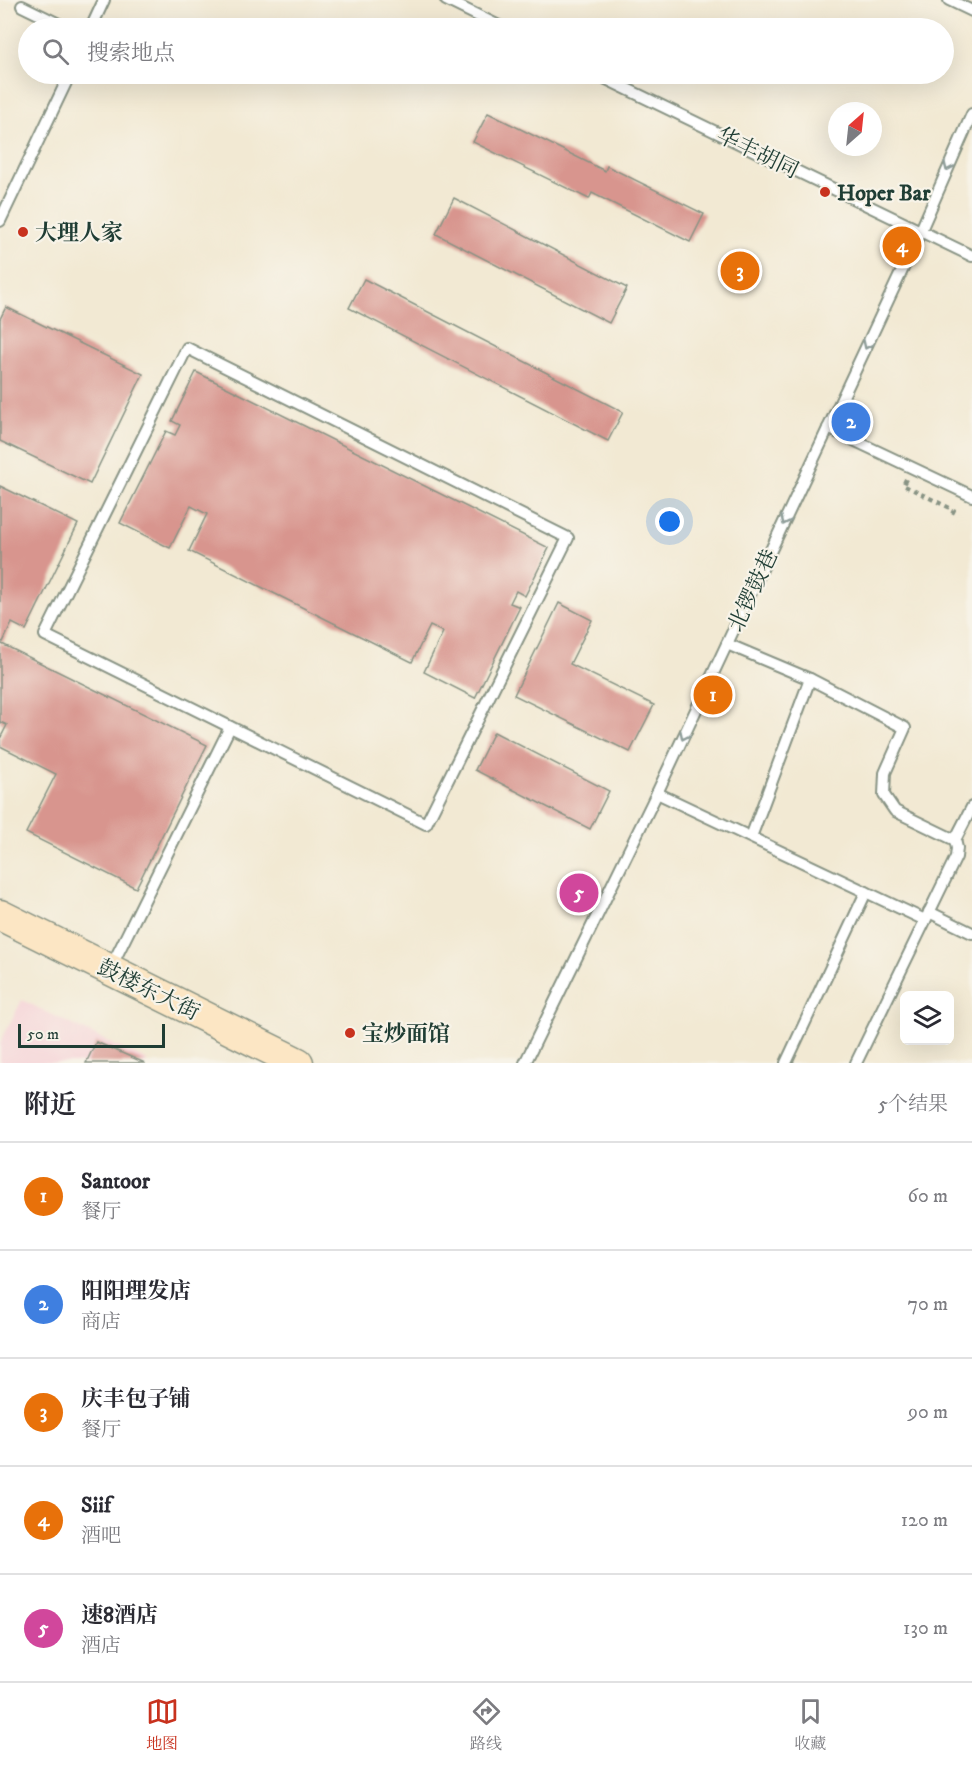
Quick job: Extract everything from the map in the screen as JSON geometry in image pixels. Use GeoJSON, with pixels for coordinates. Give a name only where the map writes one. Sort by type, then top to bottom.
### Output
{"type":"FeatureCollection","features":[{"type":"Feature","properties":{"kind":"main road","name":"鼓楼东大街"},"geometry":{"type":"LineString","coordinates":[[0,915],[298,1063]]}},
{"type":"Feature","properties":{"kind":"lane"},"geometry":{"type":"LineString","coordinates":[[96,18],[104,0]]}},
{"type":"Feature","properties":{"kind":"lane"},"geometry":{"type":"LineString","coordinates":[[446,0],[483,18]]}},
{"type":"Feature","properties":{"kind":"lane"},"geometry":{"type":"LineString","coordinates":[[950,0],[972,11]]}},
{"type":"Feature","properties":{"kind":"lane"},"geometry":{"type":"LineString","coordinates":[[22,6],[47,18]]}},
{"type":"Feature","properties":{"kind":"lane"},"geometry":{"type":"LineString","coordinates":[[0,221],[64,84]]}},
{"type":"Feature","properties":{"kind":"lane","name":"华丰胡同"},"geometry":{"type":"LineString","coordinates":[[617,84],[972,256]]}},
{"type":"Feature","properties":{"kind":"lane","name":"北锣鼓巷"},"geometry":{"type":"LineString","coordinates":[[525,1063],[657,793],[921,230],[972,114]]}},
{"type":"Feature","properties":{"kind":"lane"},"geometry":{"type":"LineString","coordinates":[[187,348],[568,538],[426,824],[230,727],[45,635],[187,348]]}},
{"type":"Feature","properties":{"kind":"lane"},"geometry":{"type":"LineString","coordinates":[[828,428],[972,496]]}},
{"type":"Feature","properties":{"kind":"lane"},"geometry":{"type":"LineString","coordinates":[[727,644],[810,679],[905,728],[885,773],[884,795],[895,811],[955,840]]}},
{"type":"Feature","properties":{"kind":"lane"},"geometry":{"type":"LineString","coordinates":[[751,837],[810,679]]}},
{"type":"Feature","properties":{"kind":"lane"},"geometry":{"type":"LineString","coordinates":[[110,969],[230,727]]}},
{"type":"Feature","properties":{"kind":"lane"},"geometry":{"type":"LineString","coordinates":[[657,793],[866,892],[972,933]]}},
{"type":"Feature","properties":{"kind":"lane"},"geometry":{"type":"LineString","coordinates":[[856,1063],[956,857],[955,840],[972,807]]}},
{"type":"Feature","properties":{"kind":"lane"},"geometry":{"type":"LineString","coordinates":[[786,1063],[866,892]]}},
{"type":"Feature","properties":{"kind":"path"},"geometry":{"type":"LineString","coordinates":[[911,467],[903,485],[954,510],[951,516]]}},
{"type":"Feature","properties":{"kind":"shaded area"},"geometry":{"type":"Polygon","coordinates":[[[22,1000],[147,1061],[146,1063],[0,1063],[0,1043],[22,1000]]]}},
{"type":"Feature","properties":{"kind":"building"},"geometry":{"type":"Polygon","coordinates":[[[488,113],[605,171],[607,166],[704,214],[690,242],[592,193],[589,199],[473,142],[488,113]]]}},
{"type":"Feature","properties":{"kind":"building"},"geometry":{"type":"Polygon","coordinates":[[[454,198],[627,288],[609,323],[436,234],[454,198]]]}},
{"type":"Feature","properties":{"kind":"building"},"geometry":{"type":"Polygon","coordinates":[[[364,279],[623,412],[608,441],[349,308],[364,279]]]}},
{"type":"Feature","properties":{"kind":"building"},"geometry":{"type":"Polygon","coordinates":[[[6,307],[143,374],[90,484],[0,441],[0,319],[6,307]]]}},
{"type":"Feature","properties":{"kind":"building"},"geometry":{"type":"Polygon","coordinates":[[[196,372],[549,548],[525,596],[516,591],[510,603],[520,607],[475,698],[424,672],[443,632],[430,626],[412,662],[189,551],[207,514],[191,506],[170,548],[120,523],[166,431],[175,435],[180,425],[172,421],[196,372]]]}},
{"type":"Feature","properties":{"kind":"building"},"geometry":{"type":"Polygon","coordinates":[[[0,486],[78,524],[26,630],[12,623],[3,642],[0,641],[0,486]]]}},
{"type":"Feature","properties":{"kind":"building"},"geometry":{"type":"Polygon","coordinates":[[[559,603],[592,620],[570,664],[654,705],[630,752],[514,695],[559,603]]]}},
{"type":"Feature","properties":{"kind":"building"},"geometry":{"type":"Polygon","coordinates":[[[0,643],[207,745],[136,888],[26,833],[56,774],[0,746],[0,739],[7,725],[0,722],[0,643]]]}},
{"type":"Feature","properties":{"kind":"building"},"geometry":{"type":"Polygon","coordinates":[[[494,732],[609,791],[590,829],[475,770],[494,732]]]}},
{"type":"Feature","properties":{"kind":"building"},"geometry":{"type":"Polygon","coordinates":[[[96,1042],[145,1063],[86,1063],[96,1042]]]}},
{"type":"Feature","properties":{"kind":"place","name":"Hoper Bar"},"geometry":{"type":"Point","coordinates":[825,192]}},
{"type":"Feature","properties":{"kind":"place","name":"大理人家"},"geometry":{"type":"Point","coordinates":[23,232]}},
{"type":"Feature","properties":{"kind":"place","name":"Siif"},"geometry":{"type":"Point","coordinates":[902,246]}},
{"type":"Feature","properties":{"kind":"place","name":"庆丰包子铺"},"geometry":{"type":"Point","coordinates":[740,271]}},
{"type":"Feature","properties":{"kind":"place","name":"阳阳理发店"},"geometry":{"type":"Point","coordinates":[851,422]}},
{"type":"Feature","properties":{"kind":"place","name":"Santoor"},"geometry":{"type":"Point","coordinates":[713,695]}},
{"type":"Feature","properties":{"kind":"place","name":"速8酒店"},"geometry":{"type":"Point","coordinates":[579,893]}},
{"type":"Feature","properties":{"kind":"place","name":"宝炒面馆"},"geometry":{"type":"Point","coordinates":[350,1033]}}]}
